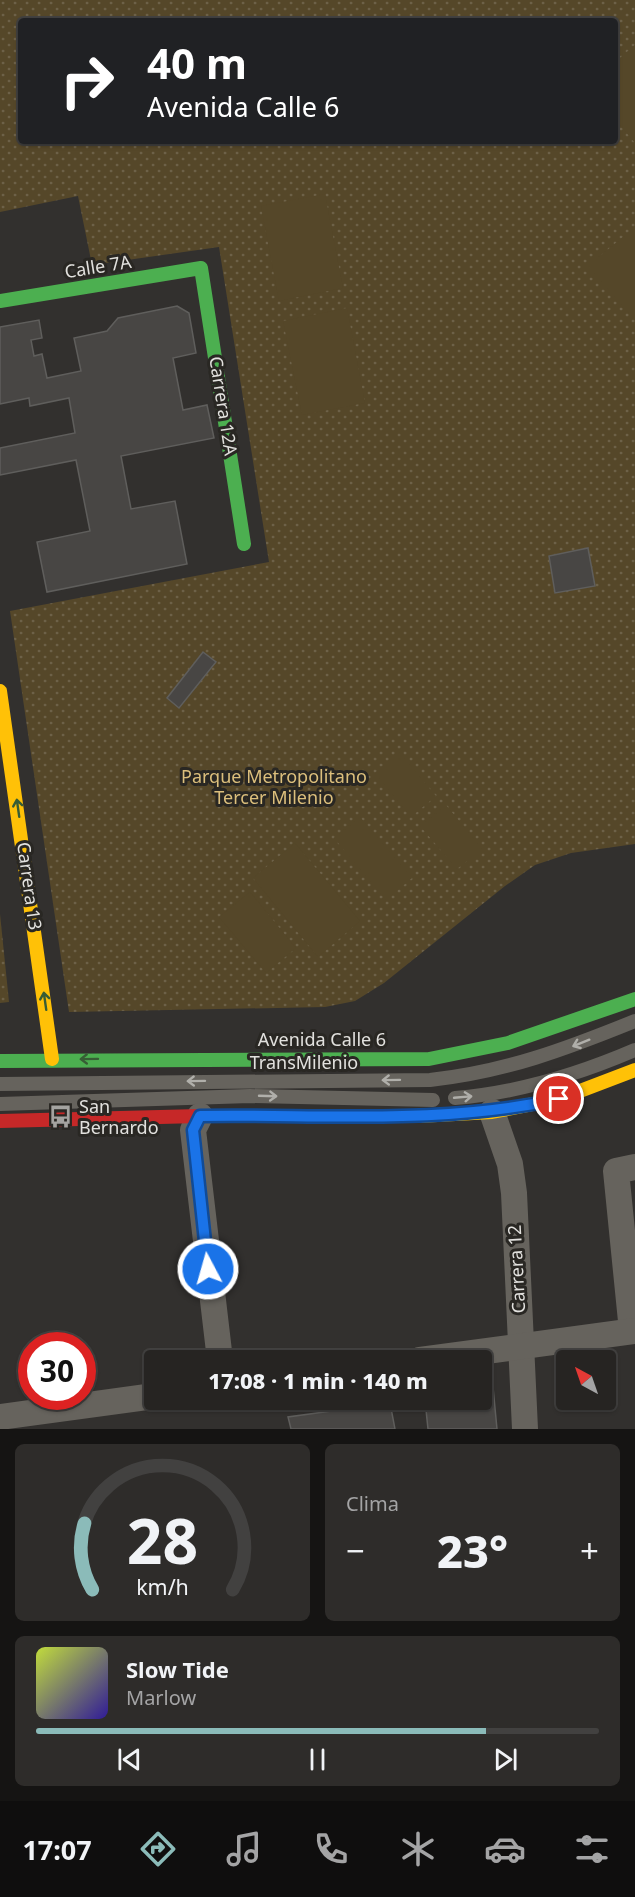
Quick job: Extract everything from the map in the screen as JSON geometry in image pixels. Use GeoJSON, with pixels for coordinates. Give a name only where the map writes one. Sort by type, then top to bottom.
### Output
{"type":"FeatureCollection","features":[{"type":"Feature","properties":{"kind":"main road","name":"Calle 7A"},"geometry":{"type":"LineString","coordinates":[[0,301],[201,268]]}},
{"type":"Feature","properties":{"kind":"main road","name":"Carrera 12A"},"geometry":{"type":"LineString","coordinates":[[201,268],[244,544]]}},
{"type":"Feature","properties":{"kind":"main road","name":"Carrera 13"},"geometry":{"type":"LineString","coordinates":[[1,709],[52,1059]]}},
{"type":"Feature","properties":{"kind":"main road","name":"Avenida Calle 6"},"geometry":{"type":"LineString","coordinates":[[0,1061],[429,1059],[479,1052],[519,1042],[635,999]]}},
{"type":"Feature","properties":{"kind":"main road"},"geometry":{"type":"LineString","coordinates":[[0,1121],[200,1116],[402,1117],[492,1112],[559,1099],[635,1070]]}},
{"type":"Feature","properties":{"kind":"street","name":"Carrera 12"},"geometry":{"type":"LineString","coordinates":[[492,1112],[510,1164],[514,1192],[525,1429]]}},
{"type":"Feature","properties":{"kind":"street"},"geometry":{"type":"LineString","coordinates":[[200,1116],[193,1130],[219,1350]]}},
{"type":"Feature","properties":{"kind":"street"},"geometry":{"type":"LineString","coordinates":[[492,1351],[634,1331],[626,1169]]}},
{"type":"Feature","properties":{"kind":"street"},"geometry":{"type":"LineString","coordinates":[[0,1417],[144,1397]]}},
{"type":"Feature","properties":{"kind":"lane","name":"TransMilenio"},"geometry":{"type":"LineString","coordinates":[[0,1084],[440,1079],[478,1074],[523,1063],[635,1021]]}},
{"type":"Feature","properties":{"kind":"lane","name":"TransMilenio"},"geometry":{"type":"LineString","coordinates":[[0,1104],[250,1096],[453,1098],[531,1086],[586,1071],[635,1050]]}},
{"type":"Feature","properties":{"kind":"green space","name":"Parque Metropolitano Tercer Milenio"},"geometry":{"type":"Polygon","coordinates":[[[0,0],[635,0],[635,844],[571,853],[535,865],[505,886],[384,983],[355,1001],[325,1007],[69,1012],[10,611],[269,562],[219,247],[92,265],[78,196],[0,212],[0,0]]]}},
{"type":"Feature","properties":{"kind":"green space"},"geometry":{"type":"Polygon","coordinates":[[[635,45],[635,143],[618,123],[618,59],[635,45]]]}},
{"type":"Feature","properties":{"kind":"green space"},"geometry":{"type":"Polygon","coordinates":[[[325,194],[343,288],[279,301],[261,206],[325,194]]]}},
{"type":"Feature","properties":{"kind":"green space"},"geometry":{"type":"Polygon","coordinates":[[[635,227],[635,320],[588,266],[635,227]]]}},
{"type":"Feature","properties":{"kind":"green space"},"geometry":{"type":"Polygon","coordinates":[[[347,308],[365,403],[302,415],[283,321],[347,308]]]}},
{"type":"Feature","properties":{"kind":"green space"},"geometry":{"type":"Polygon","coordinates":[[[399,752],[436,796],[411,817],[375,773],[399,752]]]}},
{"type":"Feature","properties":{"kind":"green space"},"geometry":{"type":"Polygon","coordinates":[[[446,805],[482,849],[457,869],[420,826],[446,805]]]}},
{"type":"Feature","properties":{"kind":"green space"},"geometry":{"type":"Polygon","coordinates":[[[360,817],[412,878],[386,900],[334,838],[360,817]]]}},
{"type":"Feature","properties":{"kind":"green space"},"geometry":{"type":"Polygon","coordinates":[[[295,843],[360,921],[318,957],[253,878],[295,843]]]}},
{"type":"Feature","properties":{"kind":"green space"},"geometry":{"type":"Polygon","coordinates":[[[250,892],[296,948],[266,973],[219,917],[250,892]]]}},
{"type":"Feature","properties":{"kind":"green space"},"geometry":{"type":"Polygon","coordinates":[[[0,914],[9,1002],[0,1003],[0,914]]]}},
{"type":"Feature","properties":{"kind":"building"},"geometry":{"type":"Polygon","coordinates":[[[177,306],[189,313],[196,353],[173,358],[183,410],[207,405],[214,438],[121,456],[131,509],[175,501],[187,564],[47,592],[37,542],[90,531],[76,460],[0,475],[0,448],[75,433],[69,398],[30,406],[29,398],[0,404],[0,327],[39,320],[42,338],[31,340],[34,356],[42,354],[47,378],[81,371],[74,338],[107,331],[118,318],[177,306]]]}},
{"type":"Feature","properties":{"kind":"building"},"geometry":{"type":"Polygon","coordinates":[[[588,548],[595,586],[555,593],[549,556],[588,548]]]}},
{"type":"Feature","properties":{"kind":"building"},"geometry":{"type":"Polygon","coordinates":[[[203,652],[216,662],[179,708],[167,698],[203,652]]]}},
{"type":"Feature","properties":{"kind":"building"},"geometry":{"type":"Polygon","coordinates":[[[492,1387],[497,1429],[428,1429],[426,1410],[492,1410],[492,1387]]]}},
{"type":"Feature","properties":{"kind":"building"},"geometry":{"type":"Polygon","coordinates":[[[339,1410],[391,1410],[395,1429],[291,1429],[288,1417],[339,1410]]]}},
{"type":"Feature","properties":{"kind":"traffic: fast"},"geometry":{"type":"LineString","coordinates":[[0,301],[201,268],[244,544]]}},
{"type":"Feature","properties":{"kind":"traffic: fast"},"geometry":{"type":"LineString","coordinates":[[0,1061],[429,1059],[508,1043],[635,999]]}},
{"type":"Feature","properties":{"kind":"traffic: slow"},"geometry":{"type":"LineString","coordinates":[[0,691],[52,1059]]}},
{"type":"Feature","properties":{"kind":"traffic: slow"},"geometry":{"type":"LineString","coordinates":[[419,1116],[492,1112],[559,1099],[635,1070]]}},
{"type":"Feature","properties":{"kind":"traffic: jam"},"geometry":{"type":"LineString","coordinates":[[0,1121],[200,1116],[419,1116]]}},
{"type":"Feature","properties":{"kind":"place","name":"San Bernardo"},"geometry":{"type":"Point","coordinates":[61,1117]}},
{"type":"Feature","properties":{"kind":"route"},"geometry":{"type":"LineString","coordinates":[[208,1269],[193,1130],[200,1116],[402,1117],[446,1115],[492,1112],[559,1099]]}}]}
